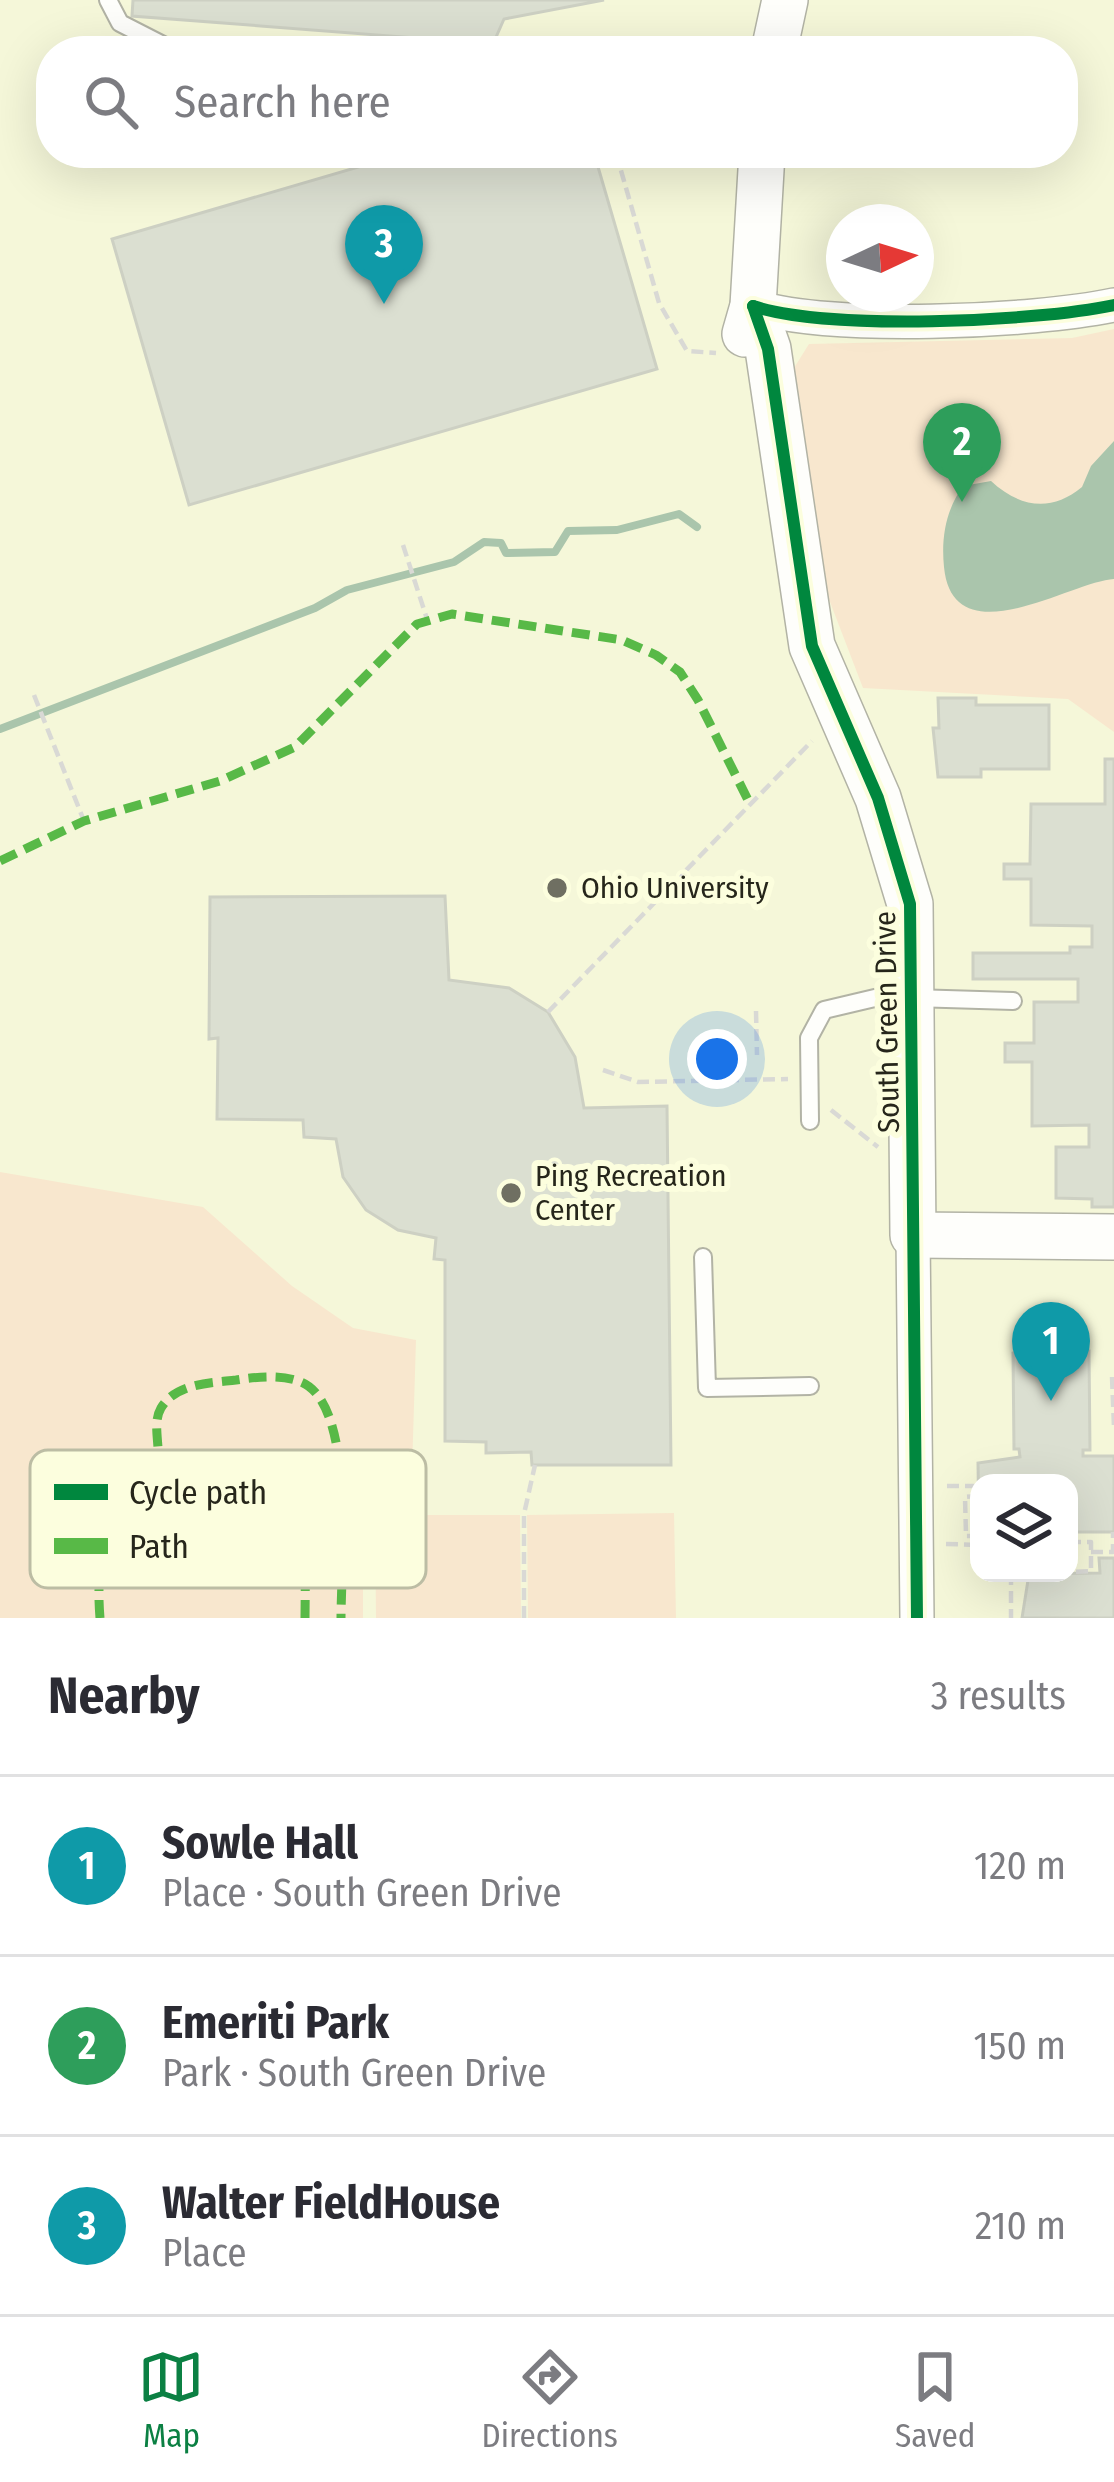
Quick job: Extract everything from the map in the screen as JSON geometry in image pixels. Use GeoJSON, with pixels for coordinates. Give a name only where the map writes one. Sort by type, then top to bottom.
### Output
{"type":"FeatureCollection","features":[{"type":"Feature","properties":{"kind":"street"},"geometry":{"type":"LineString","coordinates":[[758,36],[785,0]]}},
{"type":"Feature","properties":{"kind":"street","name":"South Green Drive"},"geometry":{"type":"LineString","coordinates":[[761,168],[753,306],[768,350],[812,646],[904,877],[914,936],[917,1618]]}},
{"type":"Feature","properties":{"kind":"street"},"geometry":{"type":"LineString","coordinates":[[753,306],[790,318],[932,318],[1074,314],[1114,305]]}},
{"type":"Feature","properties":{"kind":"street"},"geometry":{"type":"LineString","coordinates":[[913,1235],[1114,1237]]}},
{"type":"Feature","properties":{"kind":"lane"},"geometry":{"type":"LineString","coordinates":[[108,0],[120,22],[147,36]]}},
{"type":"Feature","properties":{"kind":"lane"},"geometry":{"type":"LineString","coordinates":[[809,1111],[808,1038],[824,1010],[856,999],[914,996],[1013,1001]]}},
{"type":"Feature","properties":{"kind":"lane"},"geometry":{"type":"LineString","coordinates":[[703,1257],[707,1388],[810,1386]]}},
{"type":"Feature","properties":{"kind":"path"},"geometry":{"type":"LineString","coordinates":[[620,168],[659,303],[687,351],[722,353]]}},
{"type":"Feature","properties":{"kind":"path"},"geometry":{"type":"LineString","coordinates":[[403,545],[427,619]]}},
{"type":"Feature","properties":{"kind":"path"},"geometry":{"type":"LineString","coordinates":[[34,695],[85,821]]}},
{"type":"Feature","properties":{"kind":"path"},"geometry":{"type":"LineString","coordinates":[[548,1012],[812,740]]}},
{"type":"Feature","properties":{"kind":"path"},"geometry":{"type":"LineString","coordinates":[[756,1011],[757,1055]]}},
{"type":"Feature","properties":{"kind":"path"},"geometry":{"type":"LineString","coordinates":[[603,1070],[638,1082],[808,1078]]}},
{"type":"Feature","properties":{"kind":"path"},"geometry":{"type":"LineString","coordinates":[[809,1111],[841,1114],[890,1155]]}},
{"type":"Feature","properties":{"kind":"path"},"geometry":{"type":"LineString","coordinates":[[1112,1377],[1114,1427]]}},
{"type":"Feature","properties":{"kind":"path"},"geometry":{"type":"LineString","coordinates":[[524,1618],[524,1514],[535,1465]]}},
{"type":"Feature","properties":{"kind":"path"},"geometry":{"type":"LineString","coordinates":[[947,1486],[970,1486]]}},
{"type":"Feature","properties":{"kind":"path"},"geometry":{"type":"LineString","coordinates":[[970,1497],[965,1497],[966,1536],[970,1536]]}},
{"type":"Feature","properties":{"kind":"path"},"geometry":{"type":"LineString","coordinates":[[1091,1552],[1113,1552],[1113,1532]]}},
{"type":"Feature","properties":{"kind":"path"},"geometry":{"type":"LineString","coordinates":[[1078,1542],[1091,1542],[1091,1571],[1078,1572]]}},
{"type":"Feature","properties":{"kind":"path"},"geometry":{"type":"LineString","coordinates":[[946,1544],[970,1545]]}},
{"type":"Feature","properties":{"kind":"path"},"geometry":{"type":"LineString","coordinates":[[1011,1582],[1011,1618]]}},
{"type":"Feature","properties":{"kind":"shaded area","name":"Ohio University"},"geometry":{"type":"Polygon","coordinates":[[[0,0],[1114,0],[1114,1618],[0,1618],[0,0]]]}},
{"type":"Feature","properties":{"kind":"shaded area"},"geometry":{"type":"Polygon","coordinates":[[[1114,329],[1114,732],[1068,699],[863,688],[827,594],[793,410],[794,368],[809,344],[1072,338],[1114,329]]]}},
{"type":"Feature","properties":{"kind":"shaded area"},"geometry":{"type":"Polygon","coordinates":[[[1114,441],[1114,579],[991,612],[968,608],[952,594],[944,567],[944,535],[963,486],[991,481],[1024,501],[1059,501],[1082,487],[1091,466],[1114,441]]]}},
{"type":"Feature","properties":{"kind":"shaded area"},"geometry":{"type":"Polygon","coordinates":[[[0,1172],[203,1207],[292,1286],[353,1328],[416,1340],[413,1450],[30,1450],[30,1588],[363,1588],[363,1618],[0,1618],[0,1172]]]}},
{"type":"Feature","properties":{"kind":"shaded area"},"geometry":{"type":"Polygon","coordinates":[[[674,1513],[676,1618],[528,1618],[527,1515],[674,1513]]]}},
{"type":"Feature","properties":{"kind":"shaded area"},"geometry":{"type":"Polygon","coordinates":[[[426,1515],[520,1515],[521,1618],[376,1618],[376,1588],[426,1588],[426,1515]]]}},
{"type":"Feature","properties":{"kind":"building"},"geometry":{"type":"Polygon","coordinates":[[[133,0],[604,0],[504,19],[497,36],[390,36],[132,16],[133,0]]]}},
{"type":"Feature","properties":{"kind":"building"},"geometry":{"type":"Polygon","coordinates":[[[355,168],[598,168],[657,369],[189,505],[112,239],[355,168]]]}},
{"type":"Feature","properties":{"kind":"building"},"geometry":{"type":"Polygon","coordinates":[[[938,698],[976,698],[976,705],[1049,705],[1049,769],[981,769],[981,777],[938,777],[933,728],[939,728],[938,698]]]}},
{"type":"Feature","properties":{"kind":"building"},"geometry":{"type":"Polygon","coordinates":[[[1105,759],[1114,759],[1114,1207],[1092,1207],[1092,1199],[1056,1198],[1056,1147],[1089,1147],[1089,1125],[1032,1126],[1032,1062],[1005,1062],[1005,1043],[1034,1043],[1034,1002],[1078,1002],[1078,979],[973,979],[973,953],[1070,953],[1070,947],[1092,947],[1092,926],[1031,925],[1031,879],[1004,879],[1004,864],[1030,864],[1031,804],[1105,804],[1105,759]]]}},
{"type":"Feature","properties":{"kind":"building","name":"Ping Recreation Center"},"geometry":{"type":"Polygon","coordinates":[[[445,896],[449,980],[509,988],[548,1012],[575,1057],[584,1108],[667,1106],[671,1465],[532,1465],[531,1452],[486,1453],[486,1442],[445,1441],[445,1260],[434,1259],[436,1238],[398,1230],[366,1210],[343,1177],[336,1139],[304,1137],[303,1120],[217,1119],[218,1038],[209,1039],[210,897],[445,896]]]}},
{"type":"Feature","properties":{"kind":"building"},"geometry":{"type":"Polygon","coordinates":[[[1083,1338],[1083,1351],[1089,1351],[1090,1450],[1083,1450],[1083,1456],[1114,1456],[1114,1532],[1078,1532],[1078,1474],[978,1474],[978,1463],[1020,1457],[1019,1449],[1014,1449],[1013,1353],[1018,1352],[1018,1339],[1083,1338]]]}},
{"type":"Feature","properties":{"kind":"building"},"geometry":{"type":"Polygon","coordinates":[[[1099,1558],[1114,1558],[1114,1618],[1022,1618],[1028,1582],[1078,1582],[1078,1573],[1100,1573],[1099,1558]]]}},
{"type":"Feature","properties":{"kind":"waterway"},"geometry":{"type":"LineString","coordinates":[[0,729],[315,608],[347,590],[454,562],[484,542],[501,543],[506,553],[555,552],[568,531],[617,530],[679,514],[697,527]]}},
{"type":"Feature","properties":{"kind":"marked path"},"geometry":{"type":"LineString","coordinates":[[0,861],[84,821],[220,781],[295,747],[417,624],[452,614],[622,640],[656,655],[680,672],[698,700],[751,806]]}},
{"type":"Feature","properties":{"kind":"marked path"},"geometry":{"type":"LineString","coordinates":[[158,1450],[158,1415],[175,1394],[215,1382],[269,1377],[301,1382],[319,1396],[337,1450]]}},
{"type":"Feature","properties":{"kind":"marked path"},"geometry":{"type":"LineString","coordinates":[[100,1588],[100,1618]]}},
{"type":"Feature","properties":{"kind":"marked path"},"geometry":{"type":"LineString","coordinates":[[305,1588],[305,1618]]}},
{"type":"Feature","properties":{"kind":"marked path"},"geometry":{"type":"LineString","coordinates":[[341,1618],[342,1588]]}},
{"type":"Feature","properties":{"kind":"cycle path"},"geometry":{"type":"LineString","coordinates":[[753,306],[830,319],[932,321],[1034,316],[1114,305]]}},
{"type":"Feature","properties":{"kind":"cycle path"},"geometry":{"type":"LineString","coordinates":[[753,306],[768,349],[812,646],[878,798],[910,904],[917,1618]]}},
{"type":"Feature","properties":{"kind":"place","name":"Walter FieldHouse"},"geometry":{"type":"Point","coordinates":[384,304]}},
{"type":"Feature","properties":{"kind":"place","name":"Emeriti Park"},"geometry":{"type":"Point","coordinates":[962,502]}},
{"type":"Feature","properties":{"kind":"place","name":"Ohio University"},"geometry":{"type":"Point","coordinates":[557,888]}},
{"type":"Feature","properties":{"kind":"place","name":"Ping Recreation Center"},"geometry":{"type":"Point","coordinates":[511,1193]}},
{"type":"Feature","properties":{"kind":"place","name":"Sowle Hall"},"geometry":{"type":"Point","coordinates":[1051,1401]}}]}
